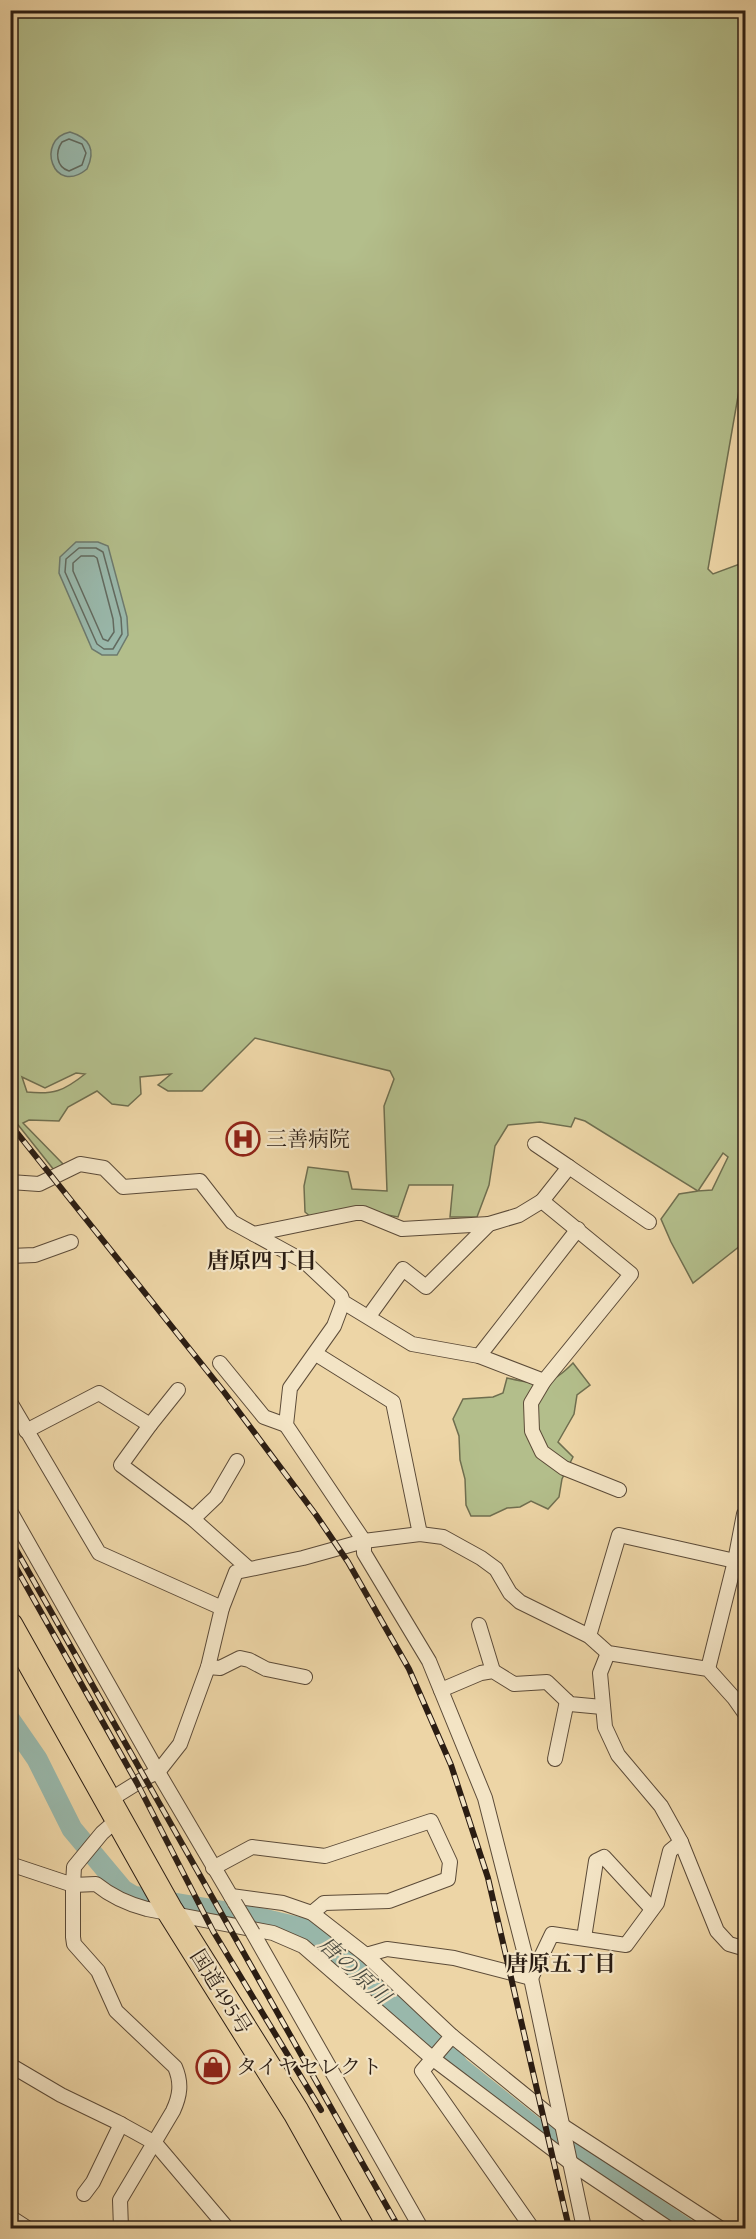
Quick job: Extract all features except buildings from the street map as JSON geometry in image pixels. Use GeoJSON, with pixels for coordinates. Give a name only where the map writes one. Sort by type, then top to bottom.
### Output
{"type":"FeatureCollection","features":[{"type":"Feature","properties":{"kind":"highway"},"geometry":{"type":"LineString","coordinates":[[10,1626],[109,1818]]}},
{"type":"Feature","properties":{"kind":"highway","name":"国道495号"},"geometry":{"type":"LineString","coordinates":[[109,1818],[143,1861],[171,1912],[296,2112],[361,2229]]}},
{"type":"Feature","properties":{"kind":"street"},"geometry":{"type":"LineString","coordinates":[[536,1144],[649,1222]]}},
{"type":"Feature","properties":{"kind":"street"},"geometry":{"type":"LineString","coordinates":[[10,1182],[39,1184],[80,1164],[104,1167],[123,1187],[200,1181],[232,1222],[304,1262],[341,1296],[344,1302],[412,1344],[479,1356],[544,1381]]}},
{"type":"Feature","properties":{"kind":"street"},"geometry":{"type":"LineString","coordinates":[[254,1234],[356,1213],[363,1213],[402,1229],[489,1224],[519,1215],[542,1201],[569,1167]]}},
{"type":"Feature","properties":{"kind":"street"},"geometry":{"type":"LineString","coordinates":[[542,1201],[631,1274],[544,1381],[531,1403],[532,1431],[542,1452],[564,1468],[619,1490]]}},
{"type":"Feature","properties":{"kind":"street"},"geometry":{"type":"LineString","coordinates":[[369,1316],[403,1269],[426,1287],[489,1224]]}},
{"type":"Feature","properties":{"kind":"street"},"geometry":{"type":"LineString","coordinates":[[479,1356],[578,1229]]}},
{"type":"Feature","properties":{"kind":"street"},"geometry":{"type":"LineString","coordinates":[[10,1256],[35,1255],[71,1242]]}},
{"type":"Feature","properties":{"kind":"street"},"geometry":{"type":"LineString","coordinates":[[285,1425],[290,1388],[334,1326],[344,1302]]}},
{"type":"Feature","properties":{"kind":"street"},"geometry":{"type":"LineString","coordinates":[[316,1354],[393,1402],[420,1534]]}},
{"type":"Feature","properties":{"kind":"street"},"geometry":{"type":"LineString","coordinates":[[220,1363],[264,1417],[285,1425],[364,1541],[364,1554],[429,1661],[485,1798],[531,1978],[584,2229]]}},
{"type":"Feature","properties":{"kind":"street"},"geometry":{"type":"LineString","coordinates":[[178,1390],[121,1465],[194,1519],[248,1568]]}},
{"type":"Feature","properties":{"kind":"street"},"geometry":{"type":"LineString","coordinates":[[26,1431],[99,1393],[150,1425]]}},
{"type":"Feature","properties":{"kind":"street"},"geometry":{"type":"LineString","coordinates":[[10,1402],[99,1553],[222,1608]]}},
{"type":"Feature","properties":{"kind":"street"},"geometry":{"type":"LineString","coordinates":[[194,1519],[216,1497],[237,1461]]}},
{"type":"Feature","properties":{"kind":"street"},"geometry":{"type":"LineString","coordinates":[[10,1511],[421,2229]]}},
{"type":"Feature","properties":{"kind":"street"},"geometry":{"type":"LineString","coordinates":[[708,1669],[735,1561],[744,1514]]}},
{"type":"Feature","properties":{"kind":"street"},"geometry":{"type":"LineString","coordinates":[[121,2229],[120,2200],[179,2098],[180,2077],[175,2067],[116,2011],[98,1971],[75,1944],[73,1937],[74,1868],[109,1818],[145,1778],[158,1772],[180,1744],[208,1667],[222,1608],[236,1572],[303,1558],[364,1541],[420,1534],[443,1537],[496,1569],[510,1593],[520,1602],[589,1636],[608,1653],[708,1669],[746,1715]]}},
{"type":"Feature","properties":{"kind":"street"},"geometry":{"type":"LineString","coordinates":[[589,1636],[619,1535],[735,1561]]}},
{"type":"Feature","properties":{"kind":"street"},"geometry":{"type":"LineString","coordinates":[[479,1625],[493,1671]]}},
{"type":"Feature","properties":{"kind":"street"},"geometry":{"type":"LineString","coordinates":[[608,1653],[600,1672],[602,1707],[605,1727],[618,1755],[661,1806],[681,1842],[717,1931],[729,1944],[746,1949]]}},
{"type":"Feature","properties":{"kind":"street"},"geometry":{"type":"LineString","coordinates":[[208,1667],[220,1668],[240,1658],[249,1659],[266,1669],[304,1677]]}},
{"type":"Feature","properties":{"kind":"street"},"geometry":{"type":"LineString","coordinates":[[441,1690],[481,1673],[493,1671],[514,1684],[547,1682],[570,1704],[602,1707]]}},
{"type":"Feature","properties":{"kind":"street"},"geometry":{"type":"LineString","coordinates":[[555,1759],[567,1701]]}},
{"type":"Feature","properties":{"kind":"street"},"geometry":{"type":"LineString","coordinates":[[213,1868],[252,1847],[325,1856],[431,1821],[450,1862],[448,1879],[389,1901],[324,1903],[312,1913]]}},
{"type":"Feature","properties":{"kind":"street"},"geometry":{"type":"LineString","coordinates":[[531,1978],[552,1934],[626,1945],[657,1903],[670,1851],[681,1842]]}},
{"type":"Feature","properties":{"kind":"street"},"geometry":{"type":"LineString","coordinates":[[584,1938],[596,1861],[603,1857],[652,1909]]}},
{"type":"Feature","properties":{"kind":"street"},"geometry":{"type":"LineString","coordinates":[[10,1864],[73,1885],[96,1884],[109,1894],[129,1904],[273,1933],[303,1946],[434,2056],[571,2160],[668,2229]]}},
{"type":"Feature","properties":{"kind":"street"},"geometry":{"type":"LineString","coordinates":[[233,1900],[283,1903],[312,1913],[366,1955],[450,2038],[564,2130],[720,2229]]}},
{"type":"Feature","properties":{"kind":"street"},"geometry":{"type":"LineString","coordinates":[[366,1955],[387,1949],[454,1958],[531,1978]]}},
{"type":"Feature","properties":{"kind":"street"},"geometry":{"type":"LineString","coordinates":[[450,2038],[422,2071],[532,2229]]}},
{"type":"Feature","properties":{"kind":"street"},"geometry":{"type":"LineString","coordinates":[[10,2065],[61,2095],[155,2143],[227,2229]]}},
{"type":"Feature","properties":{"kind":"street"},"geometry":{"type":"LineString","coordinates":[[84,2194],[93,2182],[121,2124]]}},
{"type":"Feature","properties":{"kind":"street"},"geometry":{"type":"LineString","coordinates":[[10,2217],[27,2229]]}},
{"type":"Feature","properties":{"kind":"green space"},"geometry":{"type":"Polygon","coordinates":[[[11,11],[745,11],[745,356],[708,569],[713,574],[745,562],[745,1242],[693,1283],[661,1219],[679,1194],[698,1191],[585,1121],[575,1118],[571,1127],[540,1122],[508,1125],[495,1146],[489,1185],[477,1217],[450,1217],[453,1185],[409,1185],[398,1217],[382,1214],[312,1218],[305,1212],[304,1186],[308,1167],[348,1172],[352,1189],[387,1191],[384,1106],[394,1079],[390,1071],[255,1038],[202,1091],[168,1091],[158,1085],[171,1074],[140,1077],[141,1094],[128,1106],[112,1104],[97,1091],[68,1107],[59,1121],[29,1120],[23,1123],[64,1165],[54,1170],[11,1116],[11,11]],[[76,1073],[45,1088],[22,1077],[27,1092],[44,1093],[64,1088],[85,1074],[76,1073]],[[723,1153],[698,1191],[712,1190],[728,1157],[723,1153]]]}},
{"type":"Feature","properties":{"kind":"green space"},"geometry":{"type":"Polygon","coordinates":[[[573,1363],[590,1385],[577,1395],[574,1414],[558,1442],[573,1457],[562,1479],[559,1497],[548,1509],[531,1501],[520,1507],[507,1508],[490,1516],[471,1516],[466,1505],[459,1436],[453,1419],[463,1399],[493,1397],[503,1393],[507,1378],[536,1383],[550,1381],[573,1363]]]}},
{"type":"Feature","properties":{"kind":"water"},"geometry":{"type":"Polygon","coordinates":[[[70,132],[87,141],[91,156],[87,169],[75,176],[65,176],[57,171],[51,154],[53,145],[59,137],[70,132]]]}},
{"type":"Feature","properties":{"kind":"water"},"geometry":{"type":"Polygon","coordinates":[[[76,542],[98,542],[108,546],[127,617],[128,635],[117,655],[102,655],[92,649],[59,573],[60,557],[76,542]]]}},
{"type":"Feature","properties":{"kind":"waterway","name":"唐の原川"},"geometry":{"type":"LineString","coordinates":[[10,1720],[37,1759],[72,1829],[123,1890],[133,1896],[255,1917],[313,1931],[383,1992],[451,2056],[459,2067],[534,2127],[685,2228]]}},
{"type":"Feature","properties":{"kind":"railway"},"geometry":{"type":"LineString","coordinates":[[10,1124],[224,1392],[316,1515],[348,1562],[409,1669],[451,1765],[488,1878],[569,2228]]}},
{"type":"Feature","properties":{"kind":"railway"},"geometry":{"type":"LineString","coordinates":[[10,1539],[399,2228]]}},
{"type":"Feature","properties":{"kind":"railway"},"geometry":{"type":"LineString","coordinates":[[10,1557],[137,1783],[213,1931],[321,2110]]}},
{"type":"Feature","properties":{"kind":"place","name":"三善病院"},"geometry":{"type":"Point","coordinates":[243,1139]}},
{"type":"Feature","properties":{"kind":"place","name":"タイヤセレクト"},"geometry":{"type":"Point","coordinates":[213,2067]}},
{"type":"Feature","properties":{"kind":"district","name":"唐原四丁目"},"geometry":{"type":"Point","coordinates":[262,1260]}},
{"type":"Feature","properties":{"kind":"district","name":"唐原五丁目"},"geometry":{"type":"Point","coordinates":[561,1963]}}]}
